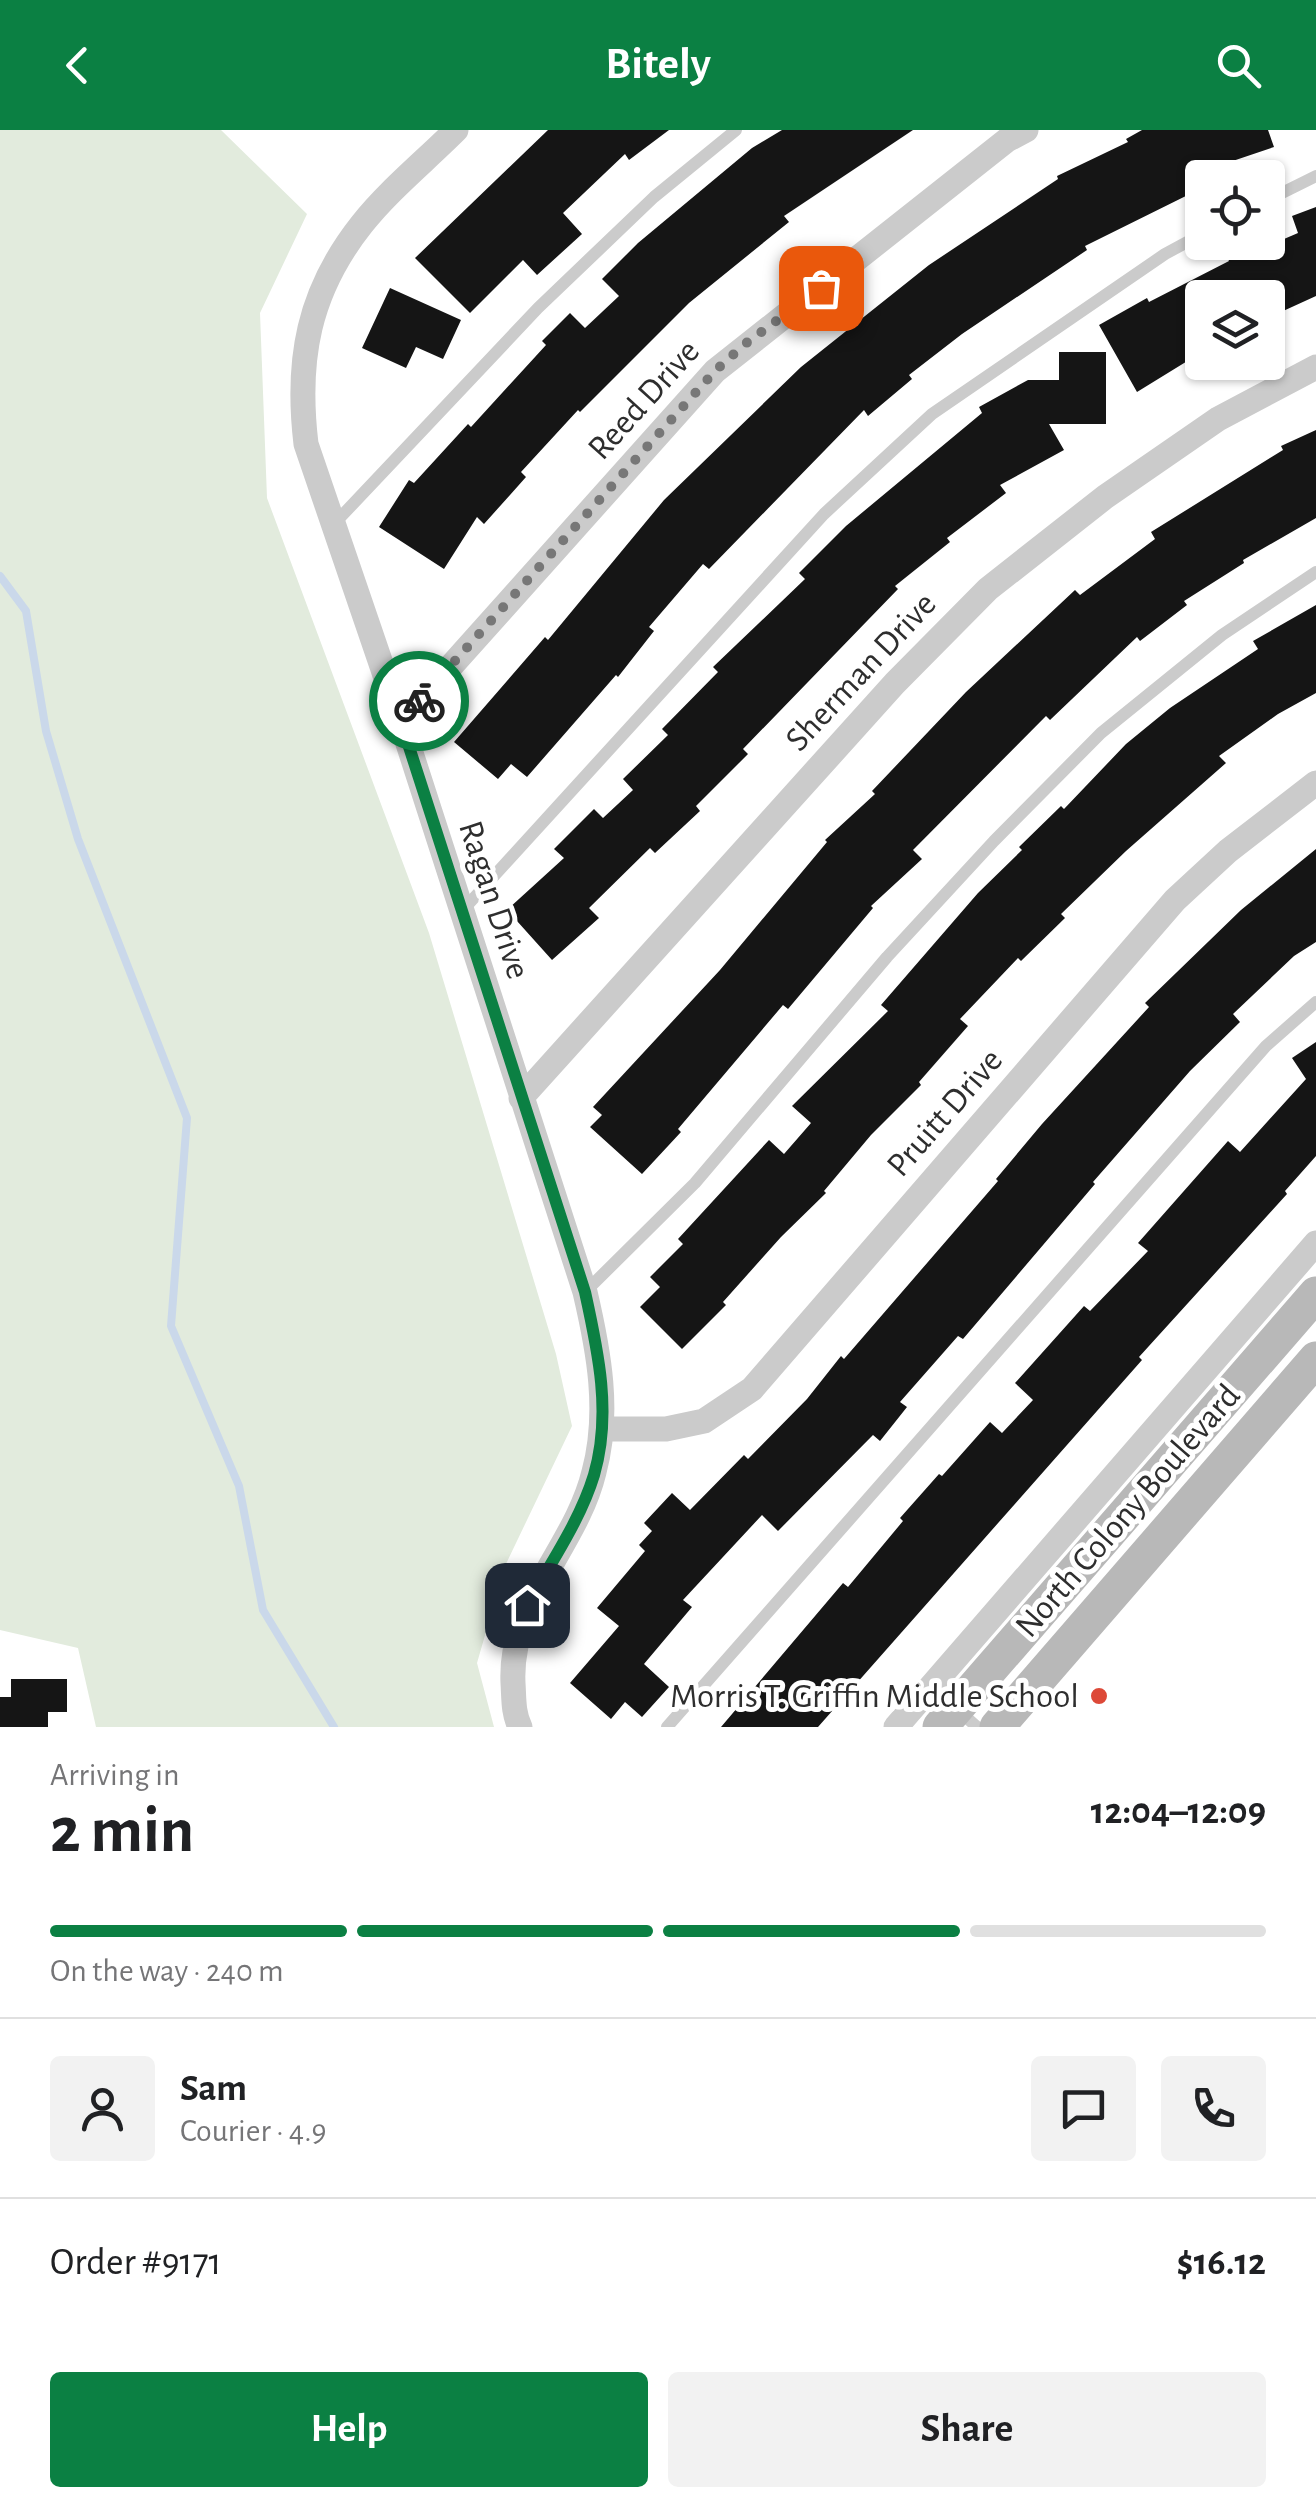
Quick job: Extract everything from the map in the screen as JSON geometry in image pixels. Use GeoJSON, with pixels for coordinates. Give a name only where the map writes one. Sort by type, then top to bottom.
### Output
{"type":"FeatureCollection","features":[{"type":"Feature","properties":{"kind":"main road","name":"North Colony Boulevard"},"geometry":{"type":"LineString","coordinates":[[958,1721],[1316,1294]]}},
{"type":"Feature","properties":{"kind":"main road","name":"North Colony Boulevard"},"geometry":{"type":"LineString","coordinates":[[997,1727],[1316,1360]]}},
{"type":"Feature","properties":{"kind":"street","name":"Ragan Drive"},"geometry":{"type":"LineString","coordinates":[[456,130],[362,223],[330,273],[302,359],[301,402],[306,444],[401,722],[585,1292],[599,1353],[603,1429],[594,1476],[576,1520],[527,1605],[512,1661],[514,1716],[520,1727]]}},
{"type":"Feature","properties":{"kind":"street","name":"Reed Drive"},"geometry":{"type":"LineString","coordinates":[[401,722],[715,371],[1007,140],[1026,130]]}},
{"type":"Feature","properties":{"kind":"street","name":"Sherman Drive"},"geometry":{"type":"LineString","coordinates":[[521,1098],[895,683],[988,589],[1105,498],[1218,419],[1316,367]]}},
{"type":"Feature","properties":{"kind":"street","name":"Pruitt Drive"},"geometry":{"type":"LineString","coordinates":[[603,1429],[666,1429],[704,1421],[752,1389],[1175,900],[1228,851],[1316,783]]}},
{"type":"Feature","properties":{"kind":"street"},"geometry":{"type":"LineString","coordinates":[[896,1727],[1316,1243]]}},
{"type":"Feature","properties":{"kind":"lane"},"geometry":{"type":"LineString","coordinates":[[334,524],[538,308],[654,197],[736,130]]}},
{"type":"Feature","properties":{"kind":"lane"},"geometry":{"type":"LineString","coordinates":[[1285,192],[1316,176]]}},
{"type":"Feature","properties":{"kind":"lane"},"geometry":{"type":"LineString","coordinates":[[462,911],[824,514],[932,414],[1185,243]]}},
{"type":"Feature","properties":{"kind":"lane"},"geometry":{"type":"LineString","coordinates":[[585,1292],[696,1183],[887,956],[1101,733],[1222,635],[1316,572]]}},
{"type":"Feature","properties":{"kind":"lane"},"geometry":{"type":"LineString","coordinates":[[666,1727],[1266,1046],[1316,1002]]}},
{"type":"Feature","properties":{"kind":"shaded area"},"geometry":{"type":"Polygon","coordinates":[[[0,130],[221,130],[307,214],[260,313],[267,498],[429,933],[556,1354],[572,1426],[505,1566],[477,1663],[494,1727],[96,1727],[78,1648],[0,1630],[0,130]]]}},
{"type":"Feature","properties":{"kind":"building"},"geometry":{"type":"Polygon","coordinates":[[[548,130],[669,130],[629,160],[625,154],[563,213],[582,234],[537,275],[523,260],[470,313],[415,258],[548,130]]]}},
{"type":"Feature","properties":{"kind":"building"},"geometry":{"type":"Polygon","coordinates":[[[782,130],[913,130],[784,216],[789,222],[689,303],[578,410],[521,472],[526,477],[484,524],[477,517],[444,569],[379,527],[409,480],[414,483],[468,424],[471,427],[570,313],[585,328],[619,296],[602,279],[638,243],[752,148],[782,130]]]}},
{"type":"Feature","properties":{"kind":"building"},"geometry":{"type":"Polygon","coordinates":[[[1142,130],[1268,130],[1274,147],[1236,160],[1185,160],[1185,196],[1085,246],[1087,250],[962,334],[909,375],[912,379],[868,416],[864,410],[709,569],[703,564],[649,627],[654,631],[618,677],[527,777],[511,764],[498,779],[454,742],[545,637],[548,640],[664,500],[801,367],[929,265],[1058,179],[1057,176],[1128,142],[1126,139],[1142,130]]]}},
{"type":"Feature","properties":{"kind":"building"},"geometry":{"type":"Polygon","coordinates":[[[1316,207],[1316,296],[1285,310],[1285,280],[1192,280],[1228,260],[1285,260],[1285,239],[1298,233],[1292,216],[1316,207]]]}},
{"type":"Feature","properties":{"kind":"building"},"geometry":{"type":"Polygon","coordinates":[[[1185,284],[1185,362],[1137,392],[1099,325],[1147,298],[1149,302],[1185,284]]]}},
{"type":"Feature","properties":{"kind":"building"},"geometry":{"type":"Polygon","coordinates":[[[390,288],[461,320],[443,359],[416,347],[406,368],[362,348],[390,288]]]}},
{"type":"Feature","properties":{"kind":"building"},"geometry":{"type":"Polygon","coordinates":[[[1059,352],[1106,352],[1106,424],[1049,424],[1064,450],[1000,485],[1006,493],[947,538],[950,542],[895,586],[898,589],[743,749],[748,754],[696,806],[700,811],[655,853],[650,848],[589,908],[599,918],[552,960],[507,910],[564,858],[554,849],[594,809],[603,818],[633,790],[623,779],[668,735],[662,729],[718,672],[713,667],[805,579],[799,573],[846,526],[982,413],[979,407],[1028,380],[1059,380],[1059,352]]]}},
{"type":"Feature","properties":{"kind":"building"},"geometry":{"type":"Polygon","coordinates":[[[1316,430],[1316,518],[1243,560],[1244,563],[1184,601],[1187,605],[1140,641],[1137,637],[1050,720],[1046,716],[913,850],[922,859],[871,906],[788,1009],[783,1005],[678,1129],[681,1132],[642,1174],[590,1127],[602,1115],[593,1107],[720,970],[825,840],[875,794],[872,791],[966,692],[1075,590],[1080,595],[1155,539],[1151,532],[1283,450],[1281,446],[1316,430]]]}},
{"type":"Feature","properties":{"kind":"building"},"geometry":{"type":"Polygon","coordinates":[[[1316,605],[1316,693],[1278,714],[1219,756],[1226,763],[1126,851],[1061,914],[1065,918],[1021,961],[1018,958],[960,1019],[968,1026],[919,1082],[921,1085],[871,1135],[826,1193],[781,1237],[723,1302],[726,1305],[682,1349],[640,1307],[660,1287],[650,1277],[683,1244],[678,1239],[769,1140],[784,1154],[811,1123],[792,1106],[888,1011],[881,1005],[978,893],[1022,850],[1019,847],[1061,806],[1064,809],[1126,744],[1170,708],[1258,649],[1253,641],[1316,605]]]}},
{"type":"Feature","properties":{"kind":"building"},"geometry":{"type":"Polygon","coordinates":[[[1316,849],[1316,942],[1294,956],[1233,1014],[1240,1022],[1190,1071],[1093,1182],[963,1339],[958,1336],[900,1402],[907,1407],[880,1441],[873,1435],[778,1531],[762,1515],[683,1600],[692,1607],[644,1664],[669,1687],[642,1717],[625,1702],[611,1719],[570,1683],[619,1626],[597,1608],[645,1551],[639,1545],[652,1531],[644,1523],[672,1493],[690,1510],[744,1455],[748,1459],[807,1399],[841,1356],[844,1359],[998,1181],[1042,1124],[1149,1007],[1145,1003],[1241,910],[1316,849]]]}},
{"type":"Feature","properties":{"kind":"building"},"geometry":{"type":"Polygon","coordinates":[[[1316,1042],[1316,1156],[1285,1191],[1287,1194],[1139,1357],[1142,1360],[818,1727],[721,1727],[843,1583],[848,1587],[939,1474],[942,1476],[990,1422],[1002,1433],[1033,1400],[1015,1383],[1084,1306],[1090,1311],[1148,1251],[1138,1243],[1228,1141],[1240,1152],[1306,1079],[1292,1058],[1316,1042]]]}},
{"type":"Feature","properties":{"kind":"building"},"geometry":{"type":"Polygon","coordinates":[[[11,1679],[67,1679],[67,1712],[48,1712],[48,1727],[0,1727],[0,1697],[11,1697],[11,1679]]]}},
{"type":"Feature","properties":{"kind":"waterway"},"geometry":{"type":"LineString","coordinates":[[0,576],[26,611],[46,731],[78,839],[187,1118],[171,1326],[239,1486],[263,1610],[334,1727]]}},
{"type":"Feature","properties":{"kind":"way so far"},"geometry":{"type":"LineString","coordinates":[[419,701],[715,371],[821,288]]}},
{"type":"Feature","properties":{"kind":"place","name":"Morris T. Griffin Middle School"},"geometry":{"type":"Point","coordinates":[1099,1696]}},
{"type":"Feature","properties":{"kind":"route"},"geometry":{"type":"LineString","coordinates":[[419,701],[401,722],[585,1292],[599,1353],[603,1429],[594,1476],[576,1520],[527,1605]]}}]}
